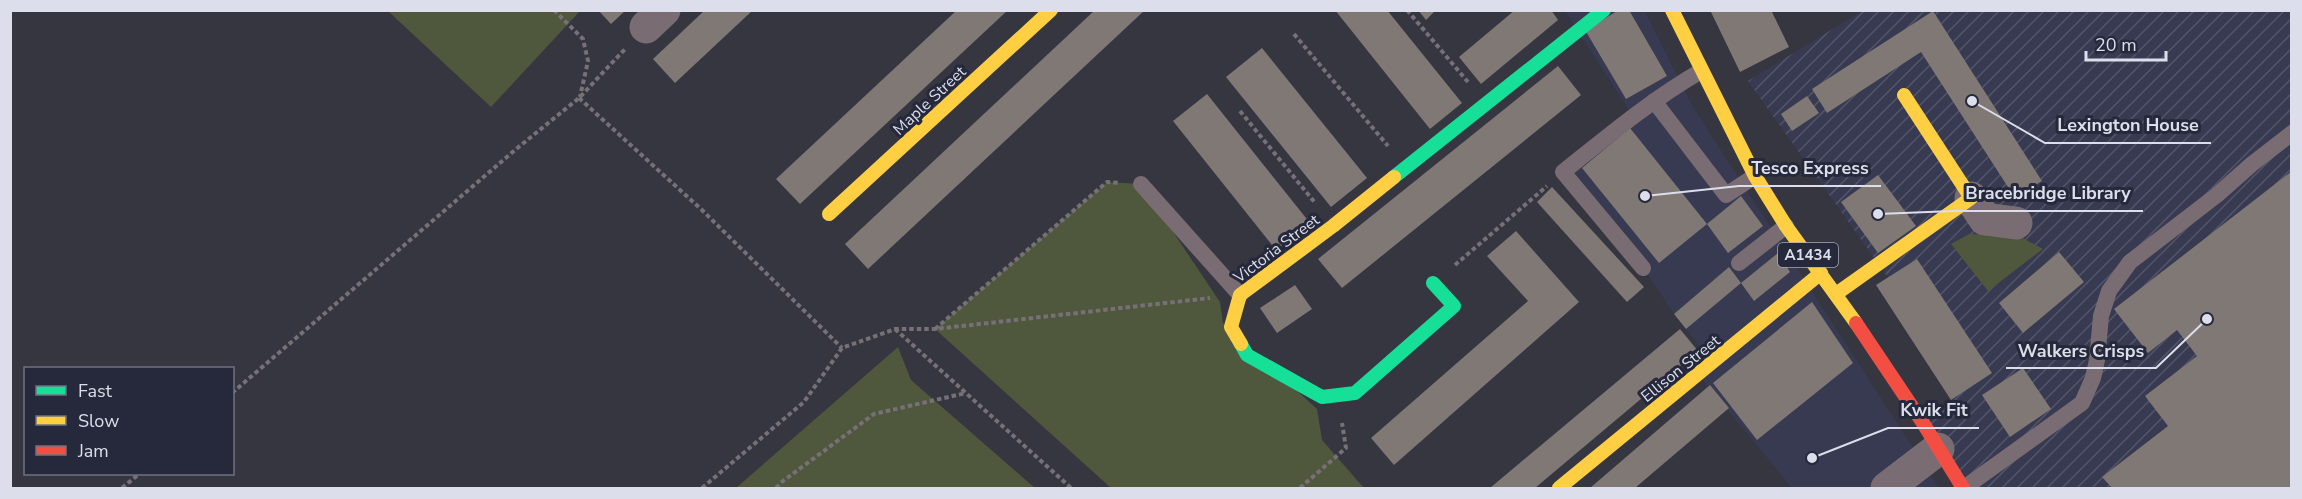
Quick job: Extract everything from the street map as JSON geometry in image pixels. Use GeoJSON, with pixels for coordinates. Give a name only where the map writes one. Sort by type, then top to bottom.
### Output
{"type":"FeatureCollection","features":[{"type":"Feature","properties":{"kind":"street","name":"Maple Street"},"geometry":{"type":"LineString","coordinates":[[829,214],[1051,10]]}},
{"type":"Feature","properties":{"kind":"street","name":"Victoria Street"},"geometry":{"type":"LineString","coordinates":[[1322,397],[1247,355],[1231,327],[1240,295],[1333,226],[1604,10]]}},
{"type":"Feature","properties":{"kind":"street","name":"A1434"},"geometry":{"type":"LineString","coordinates":[[1672,10],[1755,176],[1786,226],[1836,294],[1923,423],[1964,489]]}},
{"type":"Feature","properties":{"kind":"street"},"geometry":{"type":"LineString","coordinates":[[1904,95],[1985,219],[2016,223]]}},
{"type":"Feature","properties":{"kind":"street"},"geometry":{"type":"LineString","coordinates":[[1836,294],[1971,198]]}},
{"type":"Feature","properties":{"kind":"street","name":"Ellison Street"},"geometry":{"type":"LineString","coordinates":[[1559,489],[1821,273]]}},
{"type":"Feature","properties":{"kind":"street"},"geometry":{"type":"LineString","coordinates":[[1322,397],[1355,393],[1455,306],[1433,283]]}},
{"type":"Feature","properties":{"kind":"street"},"geometry":{"type":"LineString","coordinates":[[1887,489],[1938,449]]}},
{"type":"Feature","properties":{"kind":"lane"},"geometry":{"type":"LineString","coordinates":[[1643,268],[1563,172],[1632,116],[1701,71]]}},
{"type":"Feature","properties":{"kind":"lane"},"geometry":{"type":"LineString","coordinates":[[1654,101],[1726,195],[1755,176]]}},
{"type":"Feature","properties":{"kind":"lane"},"geometry":{"type":"LineString","coordinates":[[1964,489],[2082,403],[2095,369],[2101,316],[2109,291],[2130,262],[2292,133]]}},
{"type":"Feature","properties":{"kind":"lane"},"geometry":{"type":"LineString","coordinates":[[1141,184],[1240,295]]}},
{"type":"Feature","properties":{"kind":"lane"},"geometry":{"type":"LineString","coordinates":[[1739,263],[1786,226]]}},
{"type":"Feature","properties":{"kind":"path"},"geometry":{"type":"LineString","coordinates":[[554,10],[583,39],[588,61],[579,98]]}},
{"type":"Feature","properties":{"kind":"path"},"geometry":{"type":"LineString","coordinates":[[1407,10],[1486,103]]}},
{"type":"Feature","properties":{"kind":"path"},"geometry":{"type":"LineString","coordinates":[[234,391],[579,98],[655,19]]}},
{"type":"Feature","properties":{"kind":"path"},"geometry":{"type":"LineString","coordinates":[[1294,34],[1406,167]]}},
{"type":"Feature","properties":{"kind":"path"},"geometry":{"type":"LineString","coordinates":[[579,98],[702,210],[842,348]]}},
{"type":"Feature","properties":{"kind":"path"},"geometry":{"type":"LineString","coordinates":[[1240,111],[1333,226]]}},
{"type":"Feature","properties":{"kind":"path"},"geometry":{"type":"LineString","coordinates":[[1433,283],[1563,172]]}},
{"type":"Feature","properties":{"kind":"path"},"geometry":{"type":"LineString","coordinates":[[935,329],[1107,182],[1141,184]]}},
{"type":"Feature","properties":{"kind":"path"},"geometry":{"type":"LineString","coordinates":[[702,489],[804,402],[842,348],[895,329],[935,329],[1240,295]]}},
{"type":"Feature","properties":{"kind":"path"},"geometry":{"type":"LineString","coordinates":[[895,329],[1071,489]]}},
{"type":"Feature","properties":{"kind":"path"},"geometry":{"type":"LineString","coordinates":[[776,489],[783,481],[874,414],[966,393]]}},
{"type":"Feature","properties":{"kind":"path"},"geometry":{"type":"LineString","coordinates":[[1300,489],[1346,447],[1342,418],[1322,397]]}},
{"type":"Feature","properties":{"kind":"path"},"geometry":{"type":"LineString","coordinates":[[122,489],[138,475]]}},
{"type":"Feature","properties":{"kind":"shaded area"},"geometry":{"type":"Polygon","coordinates":[[[1565,11],[1645,11],[1693,107],[1939,488],[1792,488],[1698,374],[1712,362],[1674,314],[1643,268],[1563,172],[1632,115],[1565,11]]]}},
{"type":"Feature","properties":{"kind":"shaded area"},"geometry":{"type":"Polygon","coordinates":[[[1862,11],[2291,11],[2291,488],[1963,488],[1923,423],[1966,387],[1748,81],[1862,11]]]}},
{"type":"Feature","properties":{"kind":"green space"},"geometry":{"type":"Polygon","coordinates":[[[388,11],[580,11],[491,107],[388,11]]]}},
{"type":"Feature","properties":{"kind":"green space"},"geometry":{"type":"Polygon","coordinates":[[[1107,182],[1141,184],[1220,302],[1223,323],[1317,409],[1322,440],[1364,488],[1111,488],[935,329],[1107,182]]]}},
{"type":"Feature","properties":{"kind":"green space"},"geometry":{"type":"Polygon","coordinates":[[[1969,234],[2019,236],[2043,249],[1988,291],[1951,244],[1969,234]]]}},
{"type":"Feature","properties":{"kind":"green space"},"geometry":{"type":"Polygon","coordinates":[[[898,347],[911,380],[1035,488],[736,488],[898,347]]]}},
{"type":"Feature","properties":{"kind":"building"},"geometry":{"type":"Polygon","coordinates":[[[598,10],[626,10],[611,24],[598,10]]]}},
{"type":"Feature","properties":{"kind":"building"},"geometry":{"type":"Polygon","coordinates":[[[705,10],[753,10],[675,83],[653,59],[705,10]]]}},
{"type":"Feature","properties":{"kind":"building"},"geometry":{"type":"Polygon","coordinates":[[[957,10],[1008,10],[800,204],[776,179],[957,10]]]}},
{"type":"Feature","properties":{"kind":"building"},"geometry":{"type":"Polygon","coordinates":[[[1095,10],[1145,10],[868,269],[845,244],[1095,10]]]}},
{"type":"Feature","properties":{"kind":"building"},"geometry":{"type":"Polygon","coordinates":[[[1335,10],[1387,10],[1462,103],[1430,129],[1335,10]]]}},
{"type":"Feature","properties":{"kind":"building"},"geometry":{"type":"Polygon","coordinates":[[[1418,10],[1436,10],[1426,20],[1418,10]]]}},
{"type":"Feature","properties":{"kind":"building"},"geometry":{"type":"Polygon","coordinates":[[[1515,10],[1551,10],[1558,20],[1481,84],[1459,57],[1515,10]]]}},
{"type":"Feature","properties":{"kind":"building"},"geometry":{"type":"Polygon","coordinates":[[[1619,10],[1629,10],[1667,76],[1626,99],[1585,30],[1619,10]]]}},
{"type":"Feature","properties":{"kind":"building"},"geometry":{"type":"Polygon","coordinates":[[[1710,10],[1771,10],[1789,47],[1740,72],[1710,10]]]}},
{"type":"Feature","properties":{"kind":"building"},"geometry":{"type":"Polygon","coordinates":[[[1933,11],[2042,181],[2015,198],[1921,52],[1827,113],[1812,89],[1933,11]]]}},
{"type":"Feature","properties":{"kind":"building"},"geometry":{"type":"Polygon","coordinates":[[[1262,48],[1367,178],[1331,207],[1226,77],[1262,48]]]}},
{"type":"Feature","properties":{"kind":"building"},"geometry":{"type":"Polygon","coordinates":[[[1558,66],[1581,95],[1342,288],[1318,259],[1558,66]]]}},
{"type":"Feature","properties":{"kind":"building"},"geometry":{"type":"Polygon","coordinates":[[[1207,94],[1310,223],[1276,250],[1173,121],[1207,94]]]}},
{"type":"Feature","properties":{"kind":"building"},"geometry":{"type":"Polygon","coordinates":[[[1807,96],[1819,113],[1792,131],[1781,114],[1807,96]]]}},
{"type":"Feature","properties":{"kind":"building"},"geometry":{"type":"Polygon","coordinates":[[[1630,128],[1707,224],[1659,263],[1582,168],[1630,128]]]}},
{"type":"Feature","properties":{"kind":"building"},"geometry":{"type":"Polygon","coordinates":[[[2292,171],[2292,488],[2112,488],[2102,477],[2168,426],[2145,396],[2197,356],[2177,330],[2148,353],[2114,309],[2292,171]]]}},
{"type":"Feature","properties":{"kind":"building"},"geometry":{"type":"Polygon","coordinates":[[[1878,175],[1916,226],[1878,253],[1841,202],[1878,175]]]}},
{"type":"Feature","properties":{"kind":"building"},"geometry":{"type":"Polygon","coordinates":[[[1552,187],[1644,287],[1627,302],[1537,202],[1552,187]]]}},
{"type":"Feature","properties":{"kind":"building"},"geometry":{"type":"Polygon","coordinates":[[[1741,196],[1763,226],[1728,253],[1707,224],[1741,196]]]}},
{"type":"Feature","properties":{"kind":"building"},"geometry":{"type":"Polygon","coordinates":[[[1516,231],[1579,302],[1394,465],[1371,438],[1528,301],[1487,256],[1516,231]]]}},
{"type":"Feature","properties":{"kind":"building"},"geometry":{"type":"Polygon","coordinates":[[[2059,252],[2084,282],[2023,333],[1999,303],[2059,252]]]}},
{"type":"Feature","properties":{"kind":"building"},"geometry":{"type":"Polygon","coordinates":[[[1778,253],[1790,272],[1754,301],[1741,283],[1778,253]]]}},
{"type":"Feature","properties":{"kind":"building"},"geometry":{"type":"Polygon","coordinates":[[[1917,259],[1992,373],[1951,400],[1876,285],[1917,259]]]}},
{"type":"Feature","properties":{"kind":"building"},"geometry":{"type":"Polygon","coordinates":[[[1729,267],[1741,283],[1686,329],[1674,314],[1729,267]]]}},
{"type":"Feature","properties":{"kind":"building"},"geometry":{"type":"Polygon","coordinates":[[[1295,285],[1312,309],[1277,333],[1260,308],[1295,285]]]}},
{"type":"Feature","properties":{"kind":"building"},"geometry":{"type":"Polygon","coordinates":[[[1812,302],[1853,363],[1757,440],[1713,383],[1812,302]]]}},
{"type":"Feature","properties":{"kind":"building"},"geometry":{"type":"Polygon","coordinates":[[[1680,329],[1698,351],[1535,488],[1490,488],[1680,329]]]}},
{"type":"Feature","properties":{"kind":"building"},"geometry":{"type":"Polygon","coordinates":[[[2023,368],[2051,409],[2010,437],[1982,395],[2023,368]]]}},
{"type":"Feature","properties":{"kind":"building"},"geometry":{"type":"Polygon","coordinates":[[[1710,385],[1729,408],[1635,488],[1590,488],[1710,385]]]}},
{"type":"Feature","properties":{"kind":"traffic: fast"},"geometry":{"type":"LineString","coordinates":[[1394,177],[1604,10]]}},
{"type":"Feature","properties":{"kind":"traffic: fast"},"geometry":{"type":"LineString","coordinates":[[1241,344],[1247,355],[1322,397],[1355,393],[1454,306],[1433,283]]}},
{"type":"Feature","properties":{"kind":"traffic: slow"},"geometry":{"type":"LineString","coordinates":[[829,214],[1051,10]]}},
{"type":"Feature","properties":{"kind":"traffic: slow"},"geometry":{"type":"LineString","coordinates":[[1672,10],[1755,176],[1786,226],[1856,323]]}},
{"type":"Feature","properties":{"kind":"traffic: slow"},"geometry":{"type":"LineString","coordinates":[[1836,294],[1971,198],[1904,95]]}},
{"type":"Feature","properties":{"kind":"traffic: slow"},"geometry":{"type":"LineString","coordinates":[[1241,344],[1231,327],[1240,295],[1394,177]]}},
{"type":"Feature","properties":{"kind":"traffic: slow"},"geometry":{"type":"LineString","coordinates":[[1559,488],[1821,273]]}},
{"type":"Feature","properties":{"kind":"traffic: jam"},"geometry":{"type":"LineString","coordinates":[[1856,323],[1923,423],[1963,488]]}},
{"type":"Feature","properties":{"kind":"place","name":"Lexington House"},"geometry":{"type":"Point","coordinates":[1972,101]}},
{"type":"Feature","properties":{"kind":"place","name":"Tesco Express"},"geometry":{"type":"Point","coordinates":[1645,196]}},
{"type":"Feature","properties":{"kind":"place","name":"Bracebridge Library"},"geometry":{"type":"Point","coordinates":[1878,214]}},
{"type":"Feature","properties":{"kind":"place","name":"Walkers Crisps"},"geometry":{"type":"Point","coordinates":[2207,319]}},
{"type":"Feature","properties":{"kind":"place","name":"Kwik Fit"},"geometry":{"type":"Point","coordinates":[1812,458]}}]}
